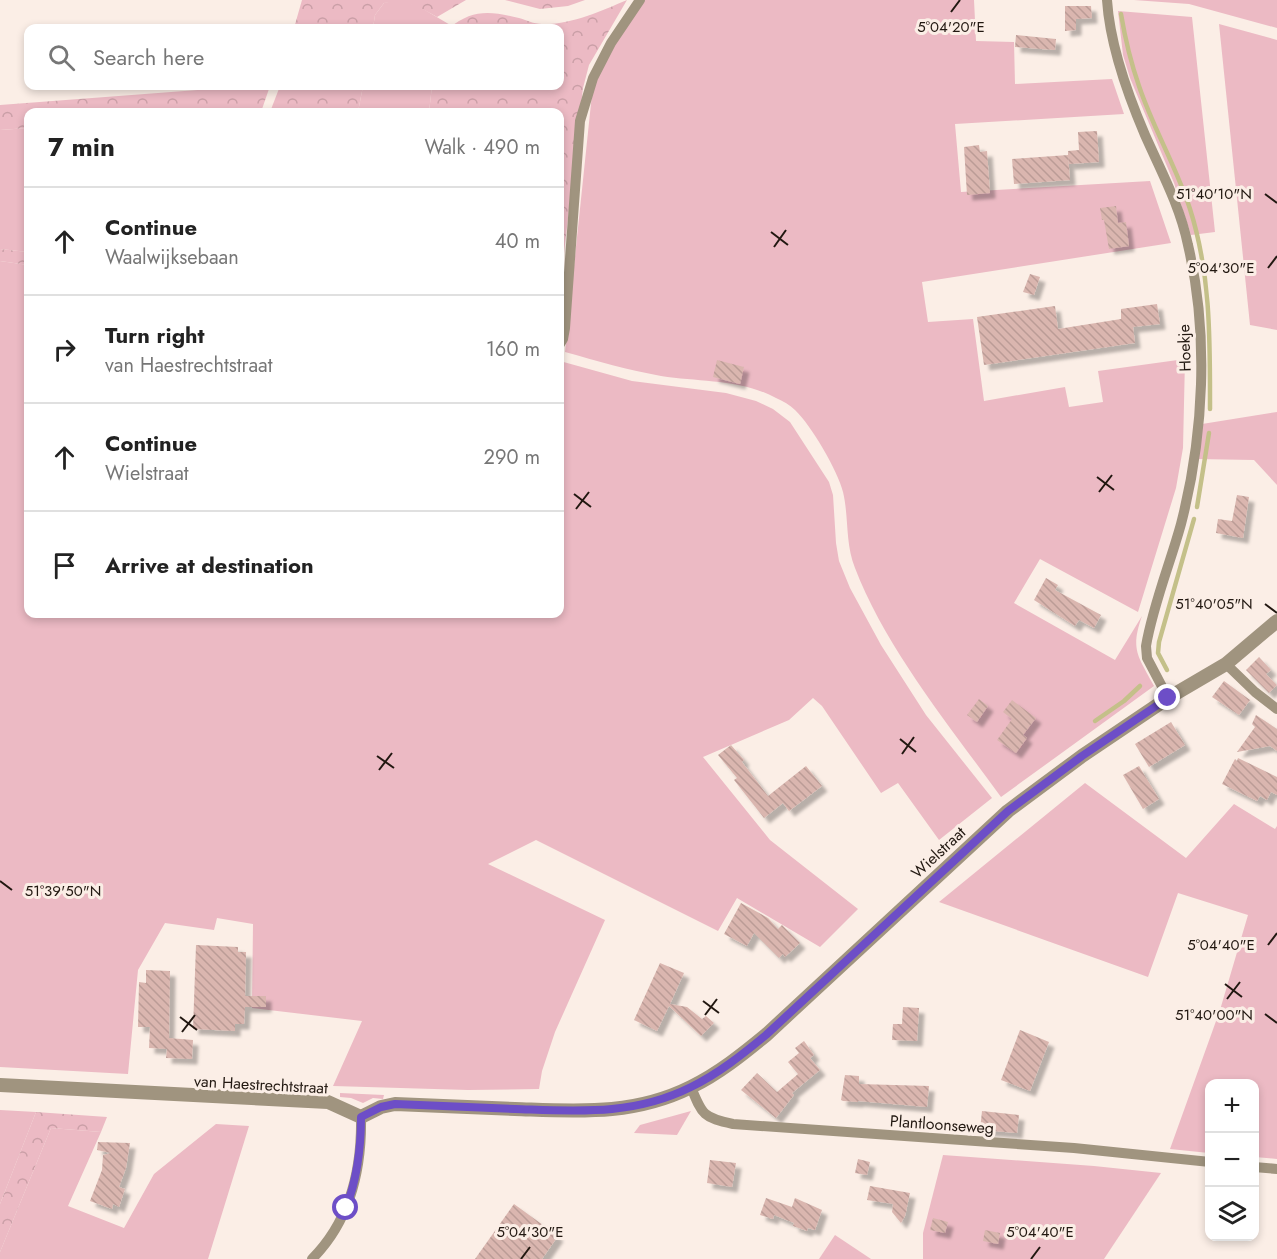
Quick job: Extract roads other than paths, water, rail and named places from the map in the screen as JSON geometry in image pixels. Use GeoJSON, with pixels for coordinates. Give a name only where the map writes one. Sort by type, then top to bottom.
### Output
{"type":"FeatureCollection","features":[{"type":"Feature","properties":{"kind":"street"},"geometry":{"type":"LineString","coordinates":[[564,334],[580,121],[593,78],[611,43],[640,0]]}},
{"type":"Feature","properties":{"kind":"street","name":"Hoekje"},"geometry":{"type":"LineString","coordinates":[[1107,0],[1125,82],[1177,208],[1188,242],[1195,277],[1200,339],[1198,425],[1181,521],[1146,646],[1147,658],[1168,698]]}},
{"type":"Feature","properties":{"kind":"street","name":"Wielstraat"},"geometry":{"type":"LineString","coordinates":[[691,1087],[739,1057],[766,1035],[974,840],[1015,805],[1168,698],[1226,664],[1277,621]]}},
{"type":"Feature","properties":{"kind":"street"},"geometry":{"type":"LineString","coordinates":[[1226,664],[1255,692],[1277,709]]}},
{"type":"Feature","properties":{"kind":"street","name":"van Haestrechtstraat"},"geometry":{"type":"LineString","coordinates":[[0,1085],[328,1102],[361,1117]]}},
{"type":"Feature","properties":{"kind":"street"},"geometry":{"type":"LineString","coordinates":[[312,1259],[338,1224],[353,1189],[358,1165],[361,1117],[381,1107],[395,1104],[598,1111],[652,1102],[691,1087]]}},
{"type":"Feature","properties":{"kind":"street","name":"Plantloonseweg"},"geometry":{"type":"LineString","coordinates":[[691,1087],[702,1113],[716,1120],[733,1124],[1074,1148],[1205,1162]]}},
{"type":"Feature","properties":{"kind":"street"},"geometry":{"type":"LineString","coordinates":[[1259,1167],[1277,1169]]}},
{"type":"Feature","properties":{"kind":"waterway"},"geometry":{"type":"LineString","coordinates":[[1121,14],[1128,50],[1139,86],[1184,193],[1197,234],[1208,308],[1210,409]]}},
{"type":"Feature","properties":{"kind":"waterway"},"geometry":{"type":"LineString","coordinates":[[1197,507],[1209,433]]}},
{"type":"Feature","properties":{"kind":"waterway"},"geometry":{"type":"LineString","coordinates":[[1167,670],[1158,653],[1159,642],[1194,519]]}},
{"type":"Feature","properties":{"kind":"waterway"},"geometry":{"type":"LineString","coordinates":[[1095,721],[1124,701],[1140,686]]}}]}
